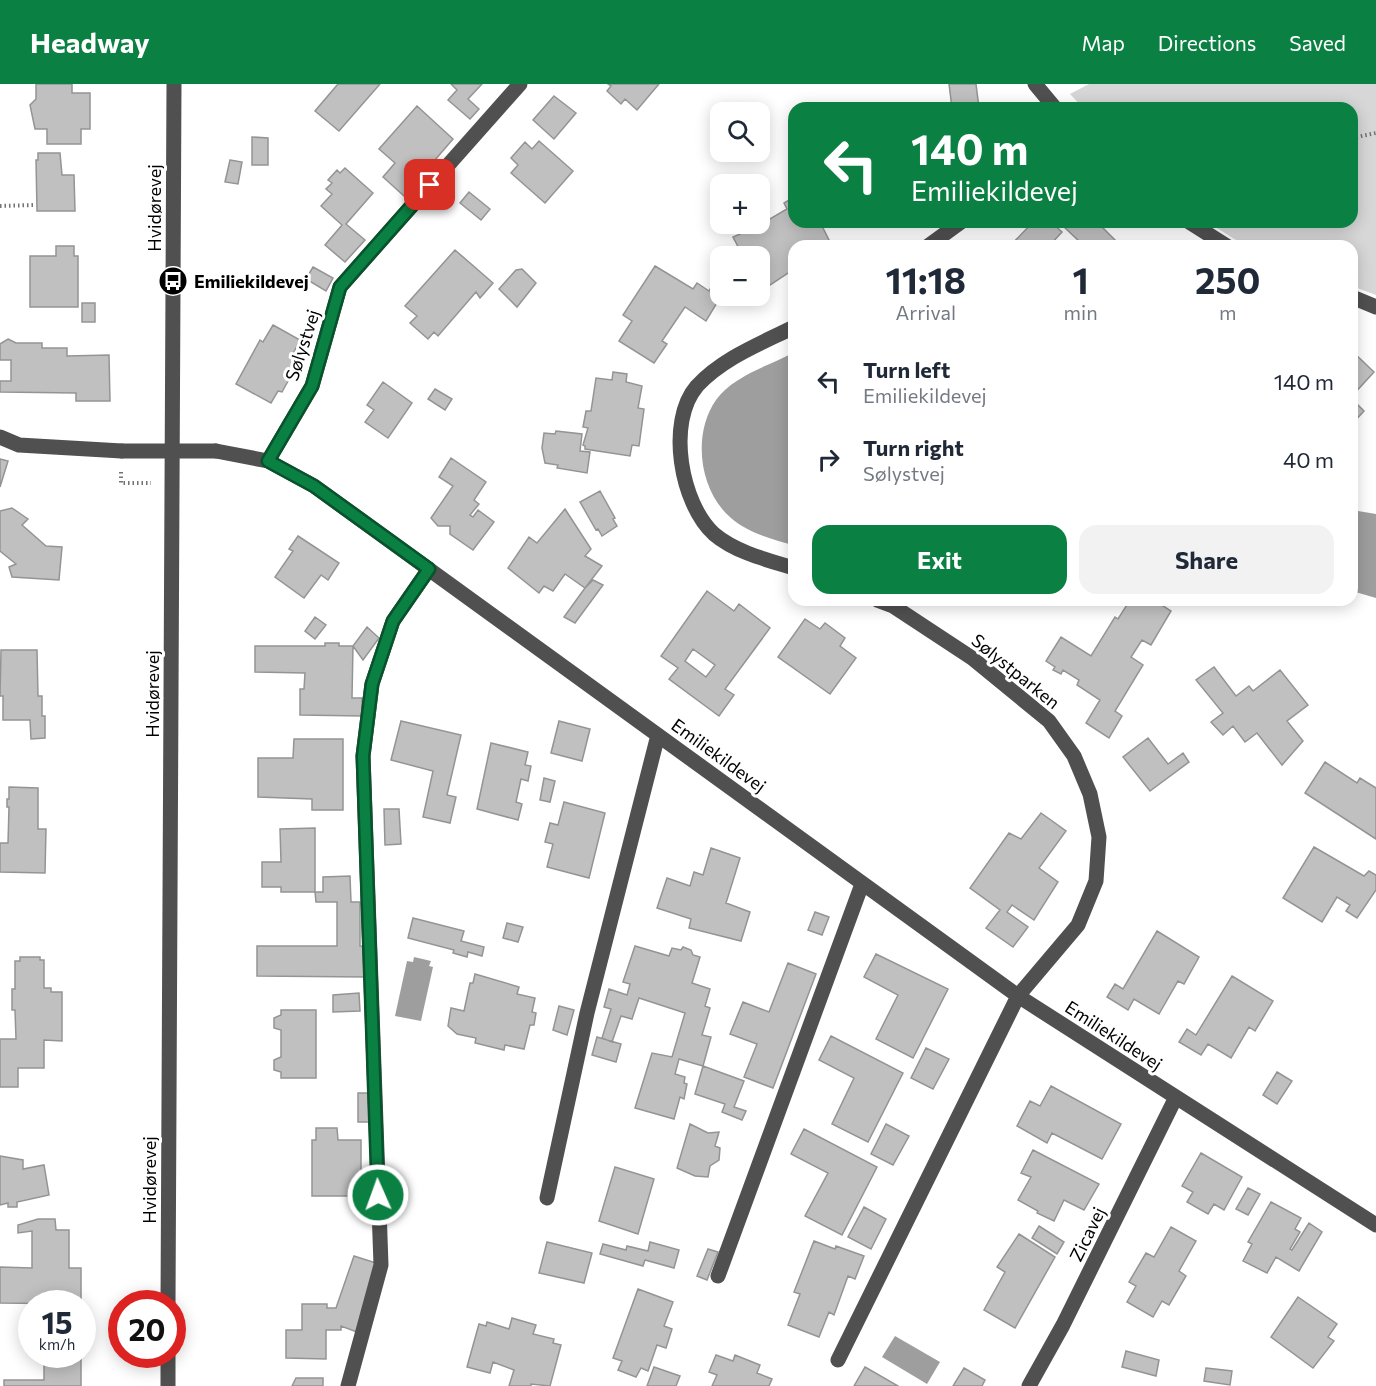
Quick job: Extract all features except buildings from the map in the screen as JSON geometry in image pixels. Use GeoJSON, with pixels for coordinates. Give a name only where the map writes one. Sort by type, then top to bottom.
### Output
{"type":"FeatureCollection","features":[{"type":"Feature","properties":{"kind":"street","name":"Hvidørevej"},"geometry":{"type":"LineString","coordinates":[[168,1290],[174,84]]}},
{"type":"Feature","properties":{"kind":"street","name":"Sølystvej"},"geometry":{"type":"LineString","coordinates":[[268,461],[312,386],[340,287],[520,84]]}},
{"type":"Feature","properties":{"kind":"street"},"geometry":{"type":"LineString","coordinates":[[1035,84],[1050,102]]}},
{"type":"Feature","properties":{"kind":"street"},"geometry":{"type":"LineString","coordinates":[[936,240],[953,228]]}},
{"type":"Feature","properties":{"kind":"street"},"geometry":{"type":"LineString","coordinates":[[1198,228],[1218,240]]}},
{"type":"Feature","properties":{"kind":"street"},"geometry":{"type":"LineString","coordinates":[[1358,300],[1376,307]]}},
{"type":"Feature","properties":{"kind":"street"},"geometry":{"type":"LineString","coordinates":[[788,330],[723,362],[695,388],[681,418],[680,458],[691,502],[714,534],[750,555],[788,566]]}},
{"type":"Feature","properties":{"kind":"street","name":"Emiliekildevej"},"geometry":{"type":"LineString","coordinates":[[0,437],[19,444],[122,451],[216,451],[268,461],[314,486],[1018,996],[1376,1225]]}},
{"type":"Feature","properties":{"kind":"street"},"geometry":{"type":"LineString","coordinates":[[348,1386],[381,1265],[363,756],[372,684],[393,621],[429,569]]}},
{"type":"Feature","properties":{"kind":"street","name":"Sølystparken"},"geometry":{"type":"LineString","coordinates":[[838,1360],[1018,996],[1078,926],[1096,881],[1099,837],[1090,794],[1074,756],[1049,721],[972,658],[893,606]]}},
{"type":"Feature","properties":{"kind":"street"},"geometry":{"type":"LineString","coordinates":[[547,1198],[587,1012],[658,735]]}},
{"type":"Feature","properties":{"kind":"street"},"geometry":{"type":"LineString","coordinates":[[718,1276],[862,884]]}},
{"type":"Feature","properties":{"kind":"street","name":"Zicavej"},"geometry":{"type":"LineString","coordinates":[[1029,1386],[1063,1325],[1176,1097]]}},
{"type":"Feature","properties":{"kind":"street"},"geometry":{"type":"LineString","coordinates":[[168,1368],[168,1386]]}},
{"type":"Feature","properties":{"kind":"path"},"geometry":{"type":"LineString","coordinates":[[1358,137],[1376,133]]}},
{"type":"Feature","properties":{"kind":"path"},"geometry":{"type":"LineString","coordinates":[[0,206],[33,205]]}},
{"type":"Feature","properties":{"kind":"path"},"geometry":{"type":"LineString","coordinates":[[122,451],[121,483],[172,483]]}},
{"type":"Feature","properties":{"kind":"shaded area"},"geometry":{"type":"Polygon","coordinates":[[[1089,84],[1376,84],[1376,295],[1358,288],[1358,240],[1237,240],[1217,228],[1358,228],[1358,102],[1077,102],[1070,94],[1089,84]]]}},
{"type":"Feature","properties":{"kind":"shaded area"},"geometry":{"type":"Polygon","coordinates":[[[788,355],[788,543],[760,535],[731,518],[720,507],[712,493],[702,462],[704,429],[708,414],[723,392],[751,372],[788,355]]]}},
{"type":"Feature","properties":{"kind":"shaded area"},"geometry":{"type":"Polygon","coordinates":[[[1358,511],[1376,514],[1376,598],[1358,593],[1358,511]]]}},
{"type":"Feature","properties":{"kind":"shaded area"},"geometry":{"type":"Polygon","coordinates":[[[414,957],[431,961],[429,966],[433,967],[421,1021],[395,1016],[407,961],[413,962],[414,957]]]}},
{"type":"Feature","properties":{"kind":"shaded area"},"geometry":{"type":"Polygon","coordinates":[[[895,1336],[940,1362],[927,1384],[882,1357],[895,1336]]]}},
{"type":"Feature","properties":{"kind":"place","name":"Emiliekildevej"},"geometry":{"type":"Point","coordinates":[173,281]}},
{"type":"Feature","properties":{"kind":"route"},"geometry":{"type":"LineString","coordinates":[[378,1195],[363,756],[372,684],[393,621],[429,569],[314,486],[268,461],[312,386],[340,287],[430,185]]}}]}
